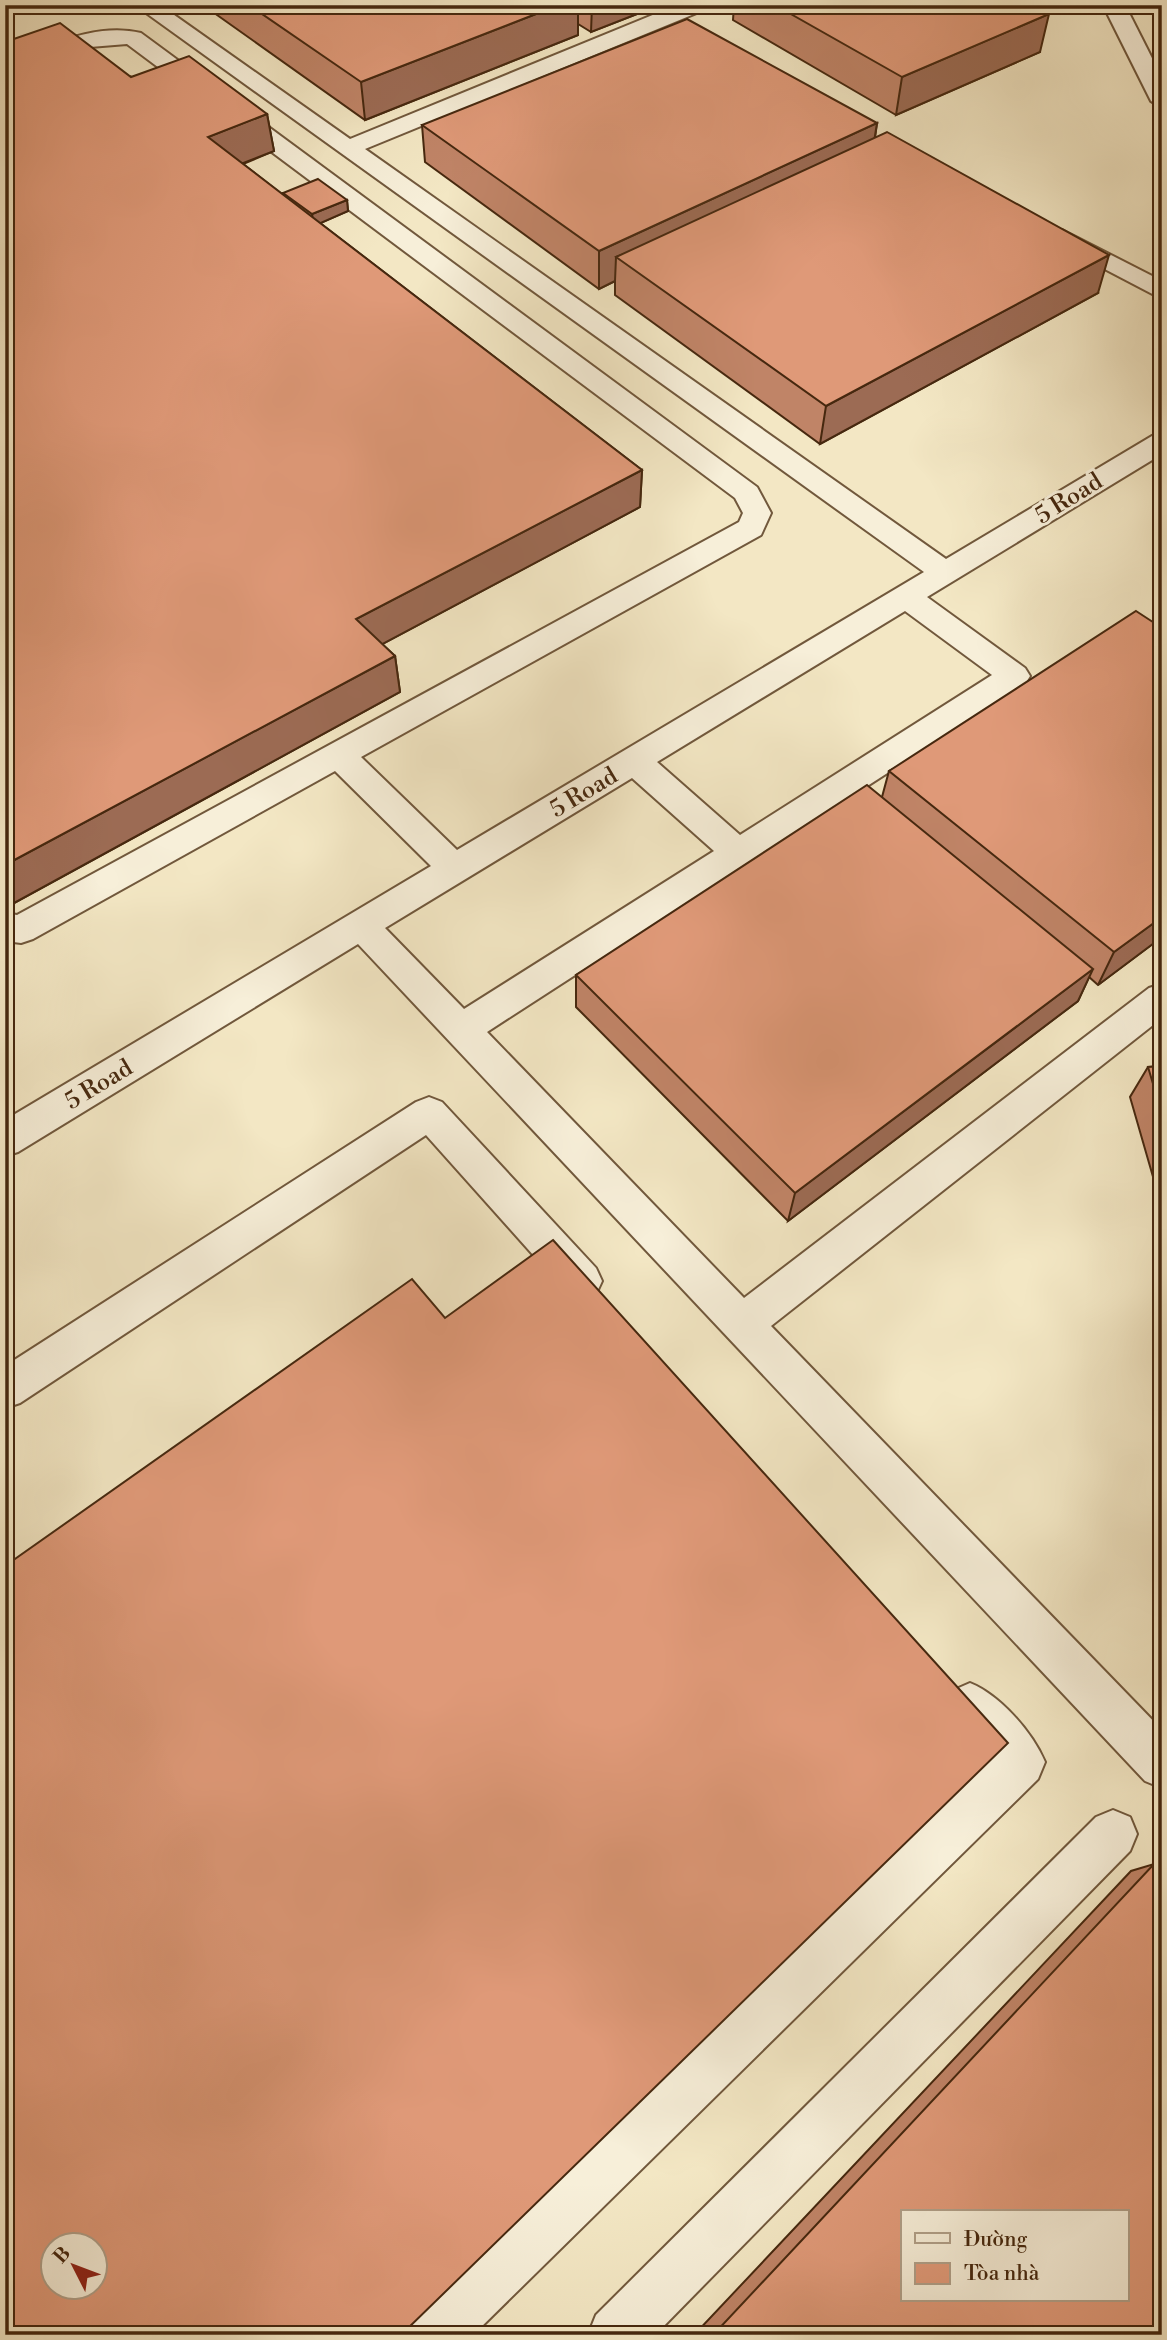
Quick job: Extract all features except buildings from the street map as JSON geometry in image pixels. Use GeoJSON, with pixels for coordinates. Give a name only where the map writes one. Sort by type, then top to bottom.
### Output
{"type":"FeatureCollection","features":[{"type":"Feature","properties":{"kind":"street"},"geometry":{"type":"LineString","coordinates":[[146,5],[947,574]]}},
{"type":"Feature","properties":{"kind":"street"},"geometry":{"type":"LineString","coordinates":[[348,148],[696,5]]}},
{"type":"Feature","properties":{"kind":"street"},"geometry":{"type":"LineString","coordinates":[[1114,5],[1162,101]]}},
{"type":"Feature","properties":{"kind":"street"},"geometry":{"type":"LineString","coordinates":[[662,19],[687,32]]}},
{"type":"Feature","properties":{"kind":"street"},"geometry":{"type":"LineString","coordinates":[[5,70],[99,37],[118,34],[133,38],[747,494],[757,513],[751,528],[21,929],[5,928]]}},
{"type":"Feature","properties":{"kind":"street"},"geometry":{"type":"LineString","coordinates":[[1040,225],[1162,291]]}},
{"type":"Feature","properties":{"kind":"street","name":"5 Road"},"geometry":{"type":"LineString","coordinates":[[5,1140],[908,598],[1162,442]]}},
{"type":"Feature","properties":{"kind":"street"},"geometry":{"type":"LineString","coordinates":[[461,1030],[1014,676],[908,598]]}},
{"type":"Feature","properties":{"kind":"street"},"geometry":{"type":"LineString","coordinates":[[339,755],[456,870]]}},
{"type":"Feature","properties":{"kind":"street"},"geometry":{"type":"LineString","coordinates":[[635,762],[739,853]]}},
{"type":"Feature","properties":{"kind":"street"},"geometry":{"type":"LineString","coordinates":[[362,926],[740,1325],[1162,1764]]}},
{"type":"Feature","properties":{"kind":"street"},"geometry":{"type":"LineString","coordinates":[[740,1325],[1162,998]]}},
{"type":"Feature","properties":{"kind":"street"},"geometry":{"type":"LineString","coordinates":[[5,1389],[429,1113],[608,1309]]}},
{"type":"Feature","properties":{"kind":"street"},"geometry":{"type":"LineString","coordinates":[[433,2335],[1021,1762],[946,1680]]}},
{"type":"Feature","properties":{"kind":"street"},"geometry":{"type":"LineString","coordinates":[[616,2335],[1113,1834]]}}]}
